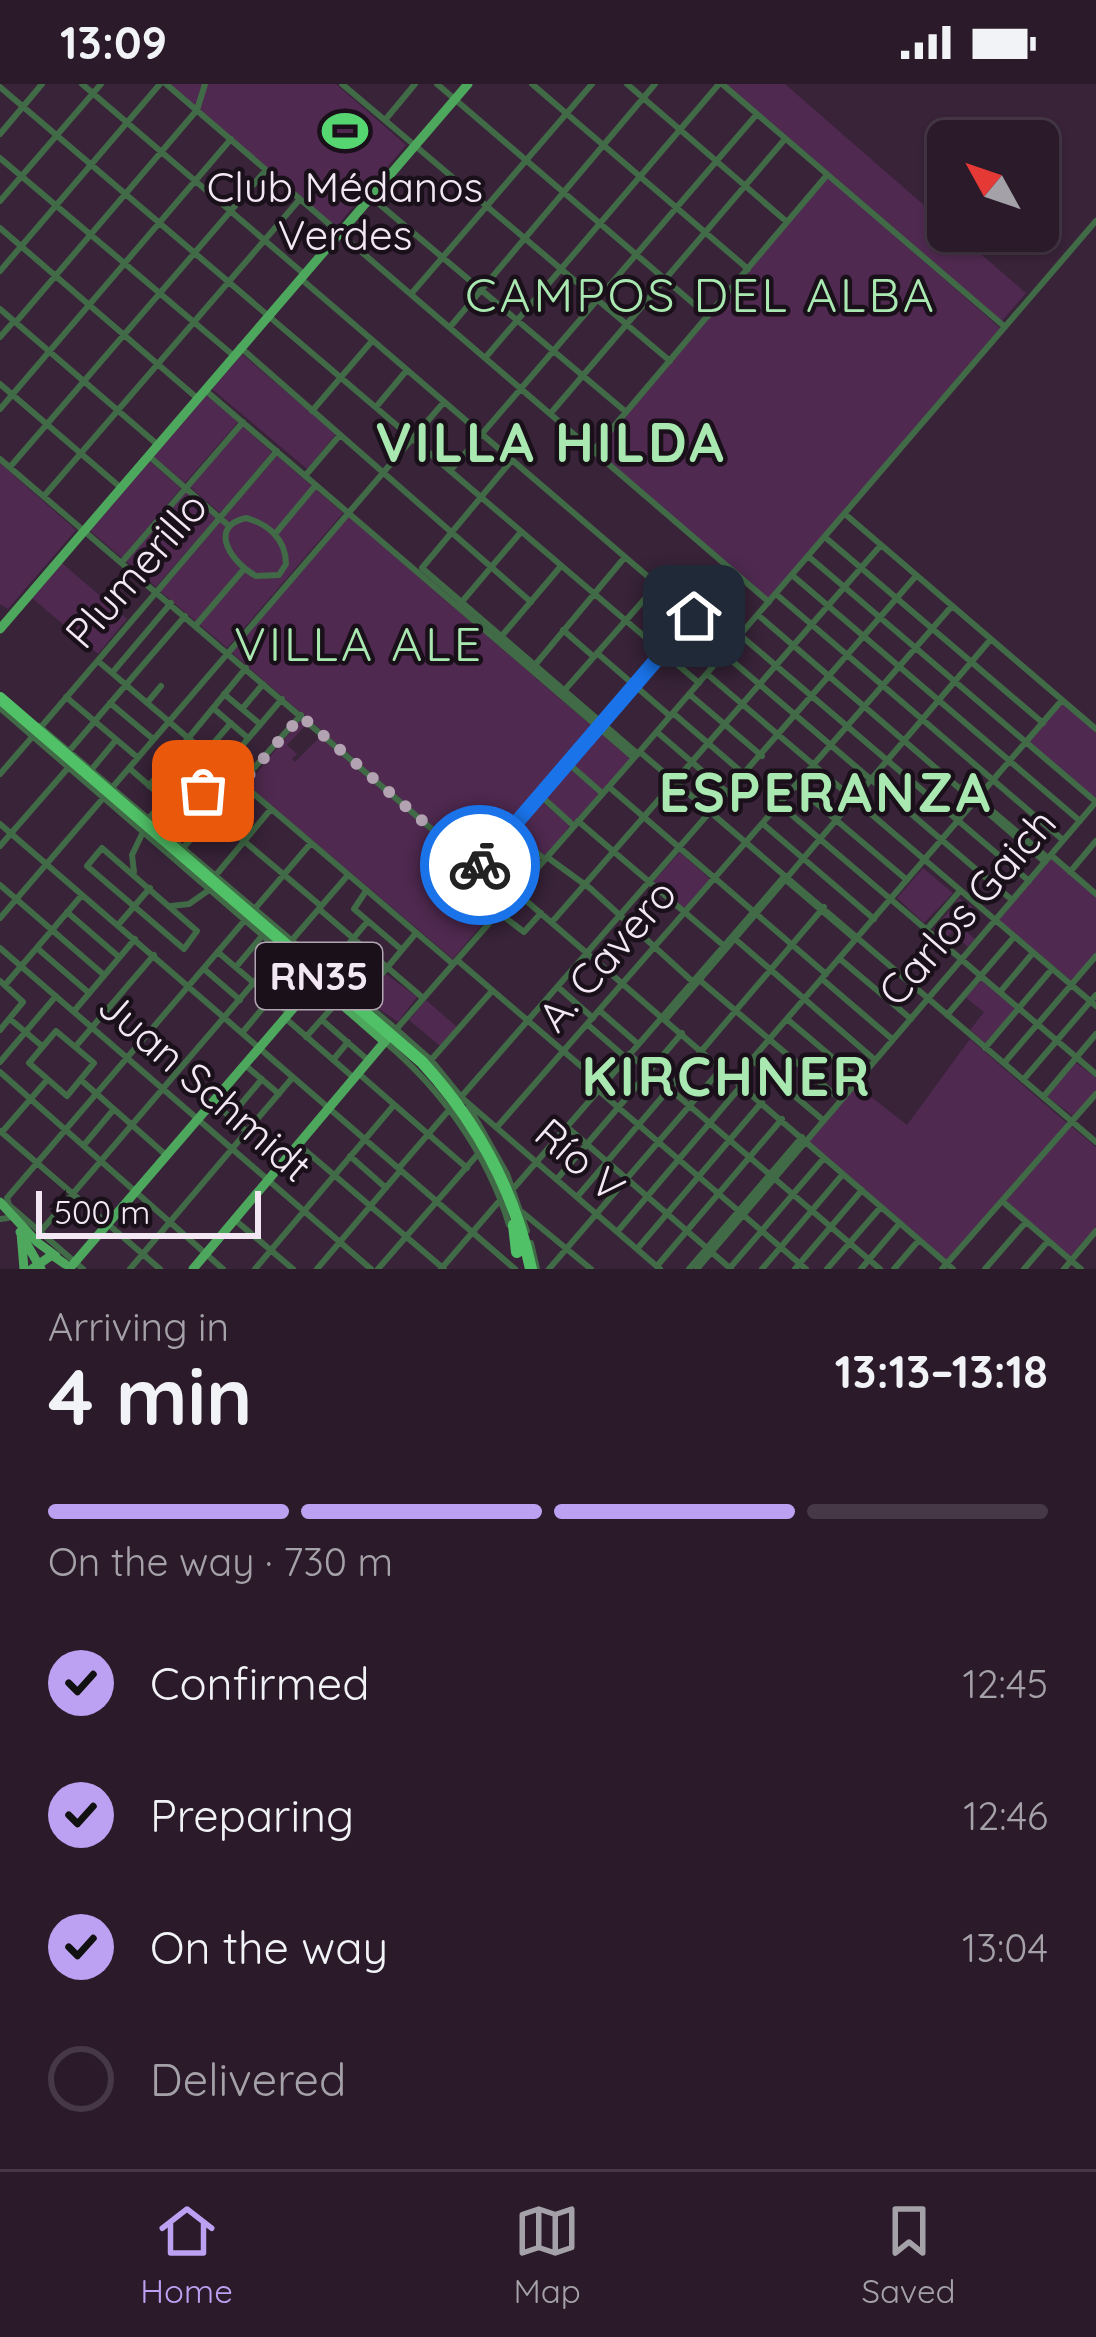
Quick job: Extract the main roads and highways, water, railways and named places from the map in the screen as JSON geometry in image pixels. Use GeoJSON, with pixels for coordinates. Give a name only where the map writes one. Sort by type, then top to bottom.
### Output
{"type":"FeatureCollection","features":[{"type":"Feature","properties":{"kind":"highway","name":"RN35"},"geometry":{"type":"LineString","coordinates":[[0,700],[233,900]]}},
{"type":"Feature","properties":{"kind":"highway","name":"RN35"},"geometry":{"type":"LineString","coordinates":[[0,700],[391,1035],[439,1081],[478,1133],[485,1150]]}},
{"type":"Feature","properties":{"kind":"highway"},"geometry":{"type":"LineString","coordinates":[[37,732],[102,788]]}},
{"type":"Feature","properties":{"kind":"highway"},"geometry":{"type":"LineString","coordinates":[[57,739],[164,851]]}},
{"type":"Feature","properties":{"kind":"highway"},"geometry":{"type":"LineString","coordinates":[[131,810],[184,848]]}},
{"type":"Feature","properties":{"kind":"highway"},"geometry":{"type":"LineString","coordinates":[[197,859],[233,900]]}},
{"type":"Feature","properties":{"kind":"highway"},"geometry":{"type":"LineString","coordinates":[[179,864],[233,900]]}},
{"type":"Feature","properties":{"kind":"highway"},"geometry":{"type":"LineString","coordinates":[[267,933],[298,967]]}},
{"type":"Feature","properties":{"kind":"highway"},"geometry":{"type":"LineString","coordinates":[[267,933],[327,970],[371,1018]]}},
{"type":"Feature","properties":{"kind":"highway"},"geometry":{"type":"LineString","coordinates":[[318,984],[371,1018]]}},
{"type":"Feature","properties":{"kind":"highway","name":"RN35"},"geometry":{"type":"LineString","coordinates":[[391,1035],[456,1106],[485,1150],[511,1199],[526,1269]]}},
{"type":"Feature","properties":{"kind":"highway"},"geometry":{"type":"LineString","coordinates":[[416,1069],[456,1106]]}},
{"type":"Feature","properties":{"kind":"highway"},"geometry":{"type":"LineString","coordinates":[[442,1073],[478,1133]]}},
{"type":"Feature","properties":{"kind":"highway"},"geometry":{"type":"LineString","coordinates":[[511,1199],[532,1249]]}},
{"type":"Feature","properties":{"kind":"highway"},"geometry":{"type":"LineString","coordinates":[[511,1199],[517,1252]]}},
{"type":"Feature","properties":{"kind":"main road"},"geometry":{"type":"LineString","coordinates":[[4,619],[465,84]]}},
{"type":"Feature","properties":{"kind":"main road"},"geometry":{"type":"LineString","coordinates":[[120,487],[157,444]]}},
{"type":"Feature","properties":{"kind":"main road"},"geometry":{"type":"LineString","coordinates":[[3,1212],[21,1233],[37,1267],[69,1265],[318,984],[391,1035],[193,1269]]}},
{"type":"Feature","properties":{"kind":"main road"},"geometry":{"type":"LineString","coordinates":[[3,1212],[69,1265]]}},
{"type":"Feature","properties":{"kind":"place","name":"Club Médanos Verdes"},"geometry":{"type":"Point","coordinates":[345,131]}},
{"type":"Feature","properties":{"kind":"district","name":"CAMPOS DEL ALBA"},"geometry":{"type":"Point","coordinates":[701,295]}},
{"type":"Feature","properties":{"kind":"district","name":"VILLA HILDA"},"geometry":{"type":"Point","coordinates":[551,443]}},
{"type":"Feature","properties":{"kind":"district","name":"VILLA ALE"},"geometry":{"type":"Point","coordinates":[359,644]}},
{"type":"Feature","properties":{"kind":"district","name":"ESPERANZA"},"geometry":{"type":"Point","coordinates":[826,793]}},
{"type":"Feature","properties":{"kind":"district","name":"KIRCHNER"},"geometry":{"type":"Point","coordinates":[727,1077]}}]}
